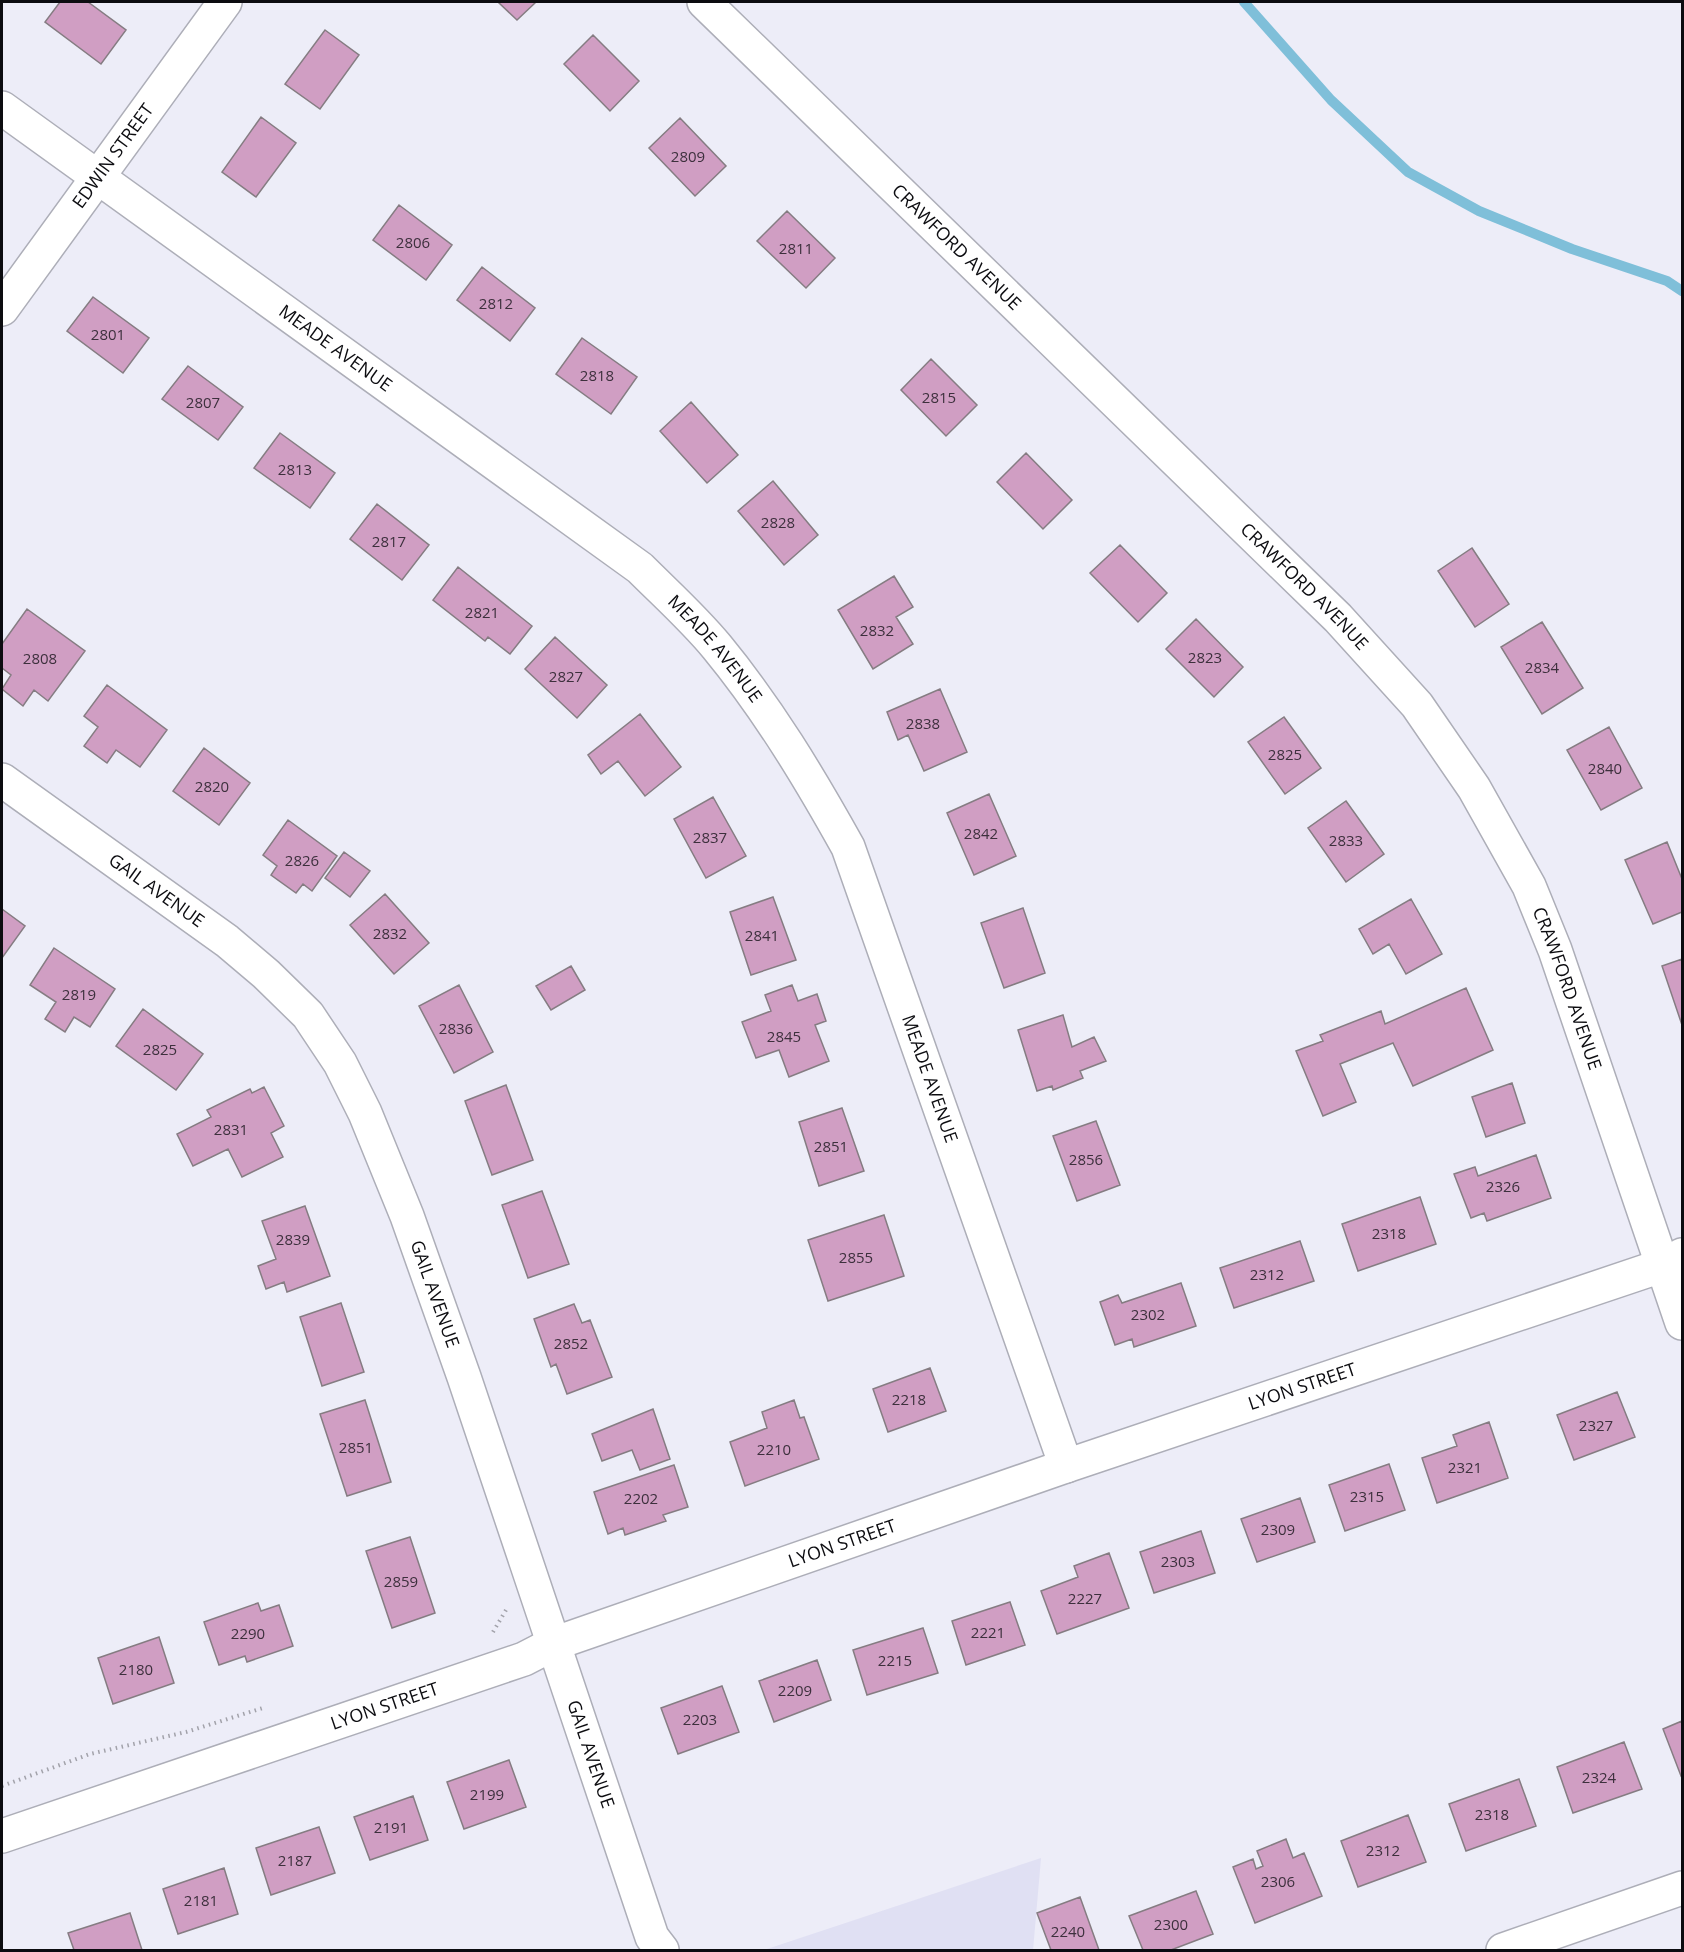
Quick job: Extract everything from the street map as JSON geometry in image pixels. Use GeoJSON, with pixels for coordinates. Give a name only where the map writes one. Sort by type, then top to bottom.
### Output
{"type":"FeatureCollection","features":[{"type":"Feature","properties":{"kind":"street","name":"EDWIN STREET"},"geometry":{"type":"LineString","coordinates":[[2,309],[225,2]]}},
{"type":"Feature","properties":{"kind":"street","name":"CRAWFORD AVENUE"},"geometry":{"type":"LineString","coordinates":[[704,2],[1338,618],[1417,705],[1474,788],[1529,886],[1673,1260],[1683,1323]]}},
{"type":"Feature","properties":{"kind":"street","name":"MEADE AVENUE"},"geometry":{"type":"LineString","coordinates":[[2,108],[640,568],[716,645],[761,703],[809,777],[848,847],[1066,1466]]}},
{"type":"Feature","properties":{"kind":"street","name":"GAIL AVENUE"},"geometry":{"type":"LineString","coordinates":[[2,780],[235,947],[308,1015],[340,1063],[365,1113],[407,1216],[465,1377],[652,1937],[662,1950]]}},
{"type":"Feature","properties":{"kind":"street","name":"LYON STREET"},"geometry":{"type":"LineString","coordinates":[[2,1836],[524,1659],[553,1644],[1066,1466],[1673,1260]]}},
{"type":"Feature","properties":{"kind":"street"},"geometry":{"type":"LineString","coordinates":[[1503,1950],[1683,1888]]}},
{"type":"Feature","properties":{"kind":"path"},"geometry":{"type":"LineString","coordinates":[[506,1600],[506,1609],[524,1659]]}},
{"type":"Feature","properties":{"kind":"path"},"geometry":{"type":"LineString","coordinates":[[486,1640],[506,1609]]}},
{"type":"Feature","properties":{"kind":"path"},"geometry":{"type":"LineString","coordinates":[[2,1786],[90,1754],[186,1732],[273,1705]]}},
{"type":"Feature","properties":{"kind":"shaded area"},"geometry":{"type":"Polygon","coordinates":[[[1041,1858],[1033,1950],[764,1950],[1041,1858]]]}},
{"type":"Feature","properties":{"kind":"building"},"geometry":{"type":"Polygon","coordinates":[[[60,2],[88,2],[126,30],[101,64],[45,22],[60,2]]]}},
{"type":"Feature","properties":{"kind":"building"},"geometry":{"type":"Polygon","coordinates":[[[498,2],[536,2],[517,20],[498,2]]]}},
{"type":"Feature","properties":{"kind":"building"},"geometry":{"type":"Polygon","coordinates":[[[325,30],[359,55],[320,109],[285,84],[325,30]]]}},
{"type":"Feature","properties":{"kind":"building"},"geometry":{"type":"Polygon","coordinates":[[[593,35],[639,81],[610,111],[564,64],[593,35]]]}},
{"type":"Feature","properties":{"kind":"building"},"geometry":{"type":"Polygon","coordinates":[[[261,117],[296,143],[256,197],[222,172],[261,117]]]}},
{"type":"Feature","properties":{"kind":"building"},"geometry":{"type":"Polygon","coordinates":[[[680,118],[726,166],[695,196],[649,148],[680,118]]]}},
{"type":"Feature","properties":{"kind":"building"},"geometry":{"type":"Polygon","coordinates":[[[399,205],[452,245],[426,280],[373,240],[399,205]]]}},
{"type":"Feature","properties":{"kind":"building"},"geometry":{"type":"Polygon","coordinates":[[[787,211],[835,258],[806,288],[757,241],[787,211]]]}},
{"type":"Feature","properties":{"kind":"building"},"geometry":{"type":"Polygon","coordinates":[[[482,267],[535,308],[510,341],[457,300],[482,267]]]}},
{"type":"Feature","properties":{"kind":"building"},"geometry":{"type":"Polygon","coordinates":[[[93,297],[149,338],[123,373],[67,331],[93,297]]]}},
{"type":"Feature","properties":{"kind":"building"},"geometry":{"type":"Polygon","coordinates":[[[582,338],[637,377],[611,414],[556,374],[582,338]]]}},
{"type":"Feature","properties":{"kind":"building"},"geometry":{"type":"Polygon","coordinates":[[[931,359],[977,405],[946,436],[901,390],[931,359]]]}},
{"type":"Feature","properties":{"kind":"building"},"geometry":{"type":"Polygon","coordinates":[[[188,366],[243,407],[218,440],[162,399],[188,366]]]}},
{"type":"Feature","properties":{"kind":"building"},"geometry":{"type":"Polygon","coordinates":[[[691,402],[738,455],[707,483],[660,431],[691,402]]]}},
{"type":"Feature","properties":{"kind":"building"},"geometry":{"type":"Polygon","coordinates":[[[280,433],[335,473],[310,508],[254,468],[280,433]]]}},
{"type":"Feature","properties":{"kind":"building"},"geometry":{"type":"Polygon","coordinates":[[[1026,453],[1072,500],[1043,529],[997,482],[1026,453]]]}},
{"type":"Feature","properties":{"kind":"building"},"geometry":{"type":"Polygon","coordinates":[[[773,481],[818,535],[784,565],[738,511],[773,481]]]}},
{"type":"Feature","properties":{"kind":"building"},"geometry":{"type":"Polygon","coordinates":[[[377,504],[429,545],[402,580],[350,539],[377,504]]]}},
{"type":"Feature","properties":{"kind":"building"},"geometry":{"type":"Polygon","coordinates":[[[1120,545],[1167,593],[1138,622],[1090,573],[1120,545]]]}},
{"type":"Feature","properties":{"kind":"building"},"geometry":{"type":"Polygon","coordinates":[[[1472,548],[1509,604],[1475,627],[1438,571],[1472,548]]]}},
{"type":"Feature","properties":{"kind":"building"},"geometry":{"type":"Polygon","coordinates":[[[458,567],[532,626],[510,654],[488,637],[485,641],[433,600],[458,567]]]}},
{"type":"Feature","properties":{"kind":"building"},"geometry":{"type":"Polygon","coordinates":[[[894,576],[913,607],[896,617],[913,644],[873,669],[838,610],[894,576]]]}},
{"type":"Feature","properties":{"kind":"building"},"geometry":{"type":"Polygon","coordinates":[[[27,609],[85,651],[48,701],[34,690],[23,706],[2,689],[11,675],[2,668],[2,644],[27,609]]]}},
{"type":"Feature","properties":{"kind":"building"},"geometry":{"type":"Polygon","coordinates":[[[1196,619],[1243,667],[1214,697],[1166,649],[1196,619]]]}},
{"type":"Feature","properties":{"kind":"building"},"geometry":{"type":"Polygon","coordinates":[[[1542,622],[1583,688],[1542,714],[1501,647],[1542,622]]]}},
{"type":"Feature","properties":{"kind":"building"},"geometry":{"type":"Polygon","coordinates":[[[555,637],[607,685],[577,718],[525,669],[555,637]]]}},
{"type":"Feature","properties":{"kind":"building"},"geometry":{"type":"Polygon","coordinates":[[[107,685],[167,730],[140,767],[116,750],[107,763],[84,746],[98,727],[84,716],[107,685]]]}},
{"type":"Feature","properties":{"kind":"building"},"geometry":{"type":"Polygon","coordinates":[[[940,689],[967,752],[924,771],[908,735],[898,740],[887,712],[940,689]]]}},
{"type":"Feature","properties":{"kind":"building"},"geometry":{"type":"Polygon","coordinates":[[[640,714],[681,767],[645,796],[618,761],[601,774],[588,755],[640,714]]]}},
{"type":"Feature","properties":{"kind":"building"},"geometry":{"type":"Polygon","coordinates":[[[1284,717],[1321,768],[1285,794],[1248,742],[1284,717]]]}},
{"type":"Feature","properties":{"kind":"building"},"geometry":{"type":"Polygon","coordinates":[[[1609,727],[1642,788],[1601,810],[1567,750],[1609,727]]]}},
{"type":"Feature","properties":{"kind":"building"},"geometry":{"type":"Polygon","coordinates":[[[204,748],[250,783],[219,825],[173,791],[204,748]]]}},
{"type":"Feature","properties":{"kind":"building"},"geometry":{"type":"Polygon","coordinates":[[[989,794],[1016,856],[974,875],[947,813],[989,794]]]}},
{"type":"Feature","properties":{"kind":"building"},"geometry":{"type":"Polygon","coordinates":[[[713,797],[746,856],[706,878],[674,819],[713,797]]]}},
{"type":"Feature","properties":{"kind":"building"},"geometry":{"type":"Polygon","coordinates":[[[1346,801],[1384,854],[1346,882],[1308,828],[1346,801]]]}},
{"type":"Feature","properties":{"kind":"building"},"geometry":{"type":"Polygon","coordinates":[[[288,820],[337,856],[312,891],[303,884],[296,893],[271,875],[277,866],[263,855],[288,820]]]}},
{"type":"Feature","properties":{"kind":"building"},"geometry":{"type":"Polygon","coordinates":[[[1667,842],[1682,879],[1682,912],[1653,924],[1625,860],[1667,842]]]}},
{"type":"Feature","properties":{"kind":"building"},"geometry":{"type":"Polygon","coordinates":[[[344,852],[370,871],[350,897],[325,878],[344,852]]]}},
{"type":"Feature","properties":{"kind":"building"},"geometry":{"type":"Polygon","coordinates":[[[385,894],[429,943],[394,974],[350,925],[385,894]]]}},
{"type":"Feature","properties":{"kind":"building"},"geometry":{"type":"Polygon","coordinates":[[[773,897],[796,960],[751,975],[730,912],[773,897]]]}},
{"type":"Feature","properties":{"kind":"building"},"geometry":{"type":"Polygon","coordinates":[[[1411,899],[1442,954],[1406,974],[1389,944],[1373,954],[1359,929],[1411,899]]]}},
{"type":"Feature","properties":{"kind":"building"},"geometry":{"type":"Polygon","coordinates":[[[1023,908],[1045,973],[1004,988],[981,923],[1023,908]]]}},
{"type":"Feature","properties":{"kind":"building"},"geometry":{"type":"Polygon","coordinates":[[[2,909],[25,926],[2,958],[2,909]]]}},
{"type":"Feature","properties":{"kind":"building"},"geometry":{"type":"Polygon","coordinates":[[[54,948],[115,989],[90,1027],[74,1017],[65,1032],[45,1019],[56,1002],[30,985],[54,948]]]}},
{"type":"Feature","properties":{"kind":"building"},"geometry":{"type":"Polygon","coordinates":[[[1682,959],[1682,1025],[1662,966],[1682,959]]]}},
{"type":"Feature","properties":{"kind":"building"},"geometry":{"type":"Polygon","coordinates":[[[571,966],[585,990],[551,1010],[536,986],[571,966]]]}},
{"type":"Feature","properties":{"kind":"building"},"geometry":{"type":"Polygon","coordinates":[[[459,985],[493,1052],[454,1073],[419,1006],[459,985]]]}},
{"type":"Feature","properties":{"kind":"building"},"geometry":{"type":"Polygon","coordinates":[[[792,985],[798,1001],[817,994],[826,1021],[815,1025],[829,1061],[789,1077],[779,1050],[756,1058],[742,1022],[771,1011],[765,995],[792,985]]]}},
{"type":"Feature","properties":{"kind":"building"},"geometry":{"type":"Polygon","coordinates":[[[1466,988],[1493,1050],[1413,1086],[1393,1043],[1340,1064],[1356,1102],[1323,1116],[1296,1051],[1323,1041],[1320,1035],[1381,1011],[1385,1024],[1466,988]]]}},
{"type":"Feature","properties":{"kind":"building"},"geometry":{"type":"Polygon","coordinates":[[[143,1009],[203,1054],[176,1090],[116,1046],[143,1009]]]}},
{"type":"Feature","properties":{"kind":"building"},"geometry":{"type":"Polygon","coordinates":[[[1063,1015],[1072,1047],[1094,1037],[1106,1061],[1080,1071],[1083,1078],[1053,1090],[1052,1086],[1037,1091],[1018,1030],[1063,1015]]]}},
{"type":"Feature","properties":{"kind":"building"},"geometry":{"type":"Polygon","coordinates":[[[1512,1083],[1525,1123],[1486,1137],[1472,1097],[1512,1083]]]}},
{"type":"Feature","properties":{"kind":"building"},"geometry":{"type":"Polygon","coordinates":[[[506,1085],[533,1160],[492,1175],[465,1101],[506,1085]]]}},
{"type":"Feature","properties":{"kind":"building"},"geometry":{"type":"Polygon","coordinates":[[[264,1087],[284,1126],[271,1133],[283,1157],[242,1177],[228,1149],[193,1166],[177,1134],[211,1117],[207,1110],[250,1089],[252,1093],[264,1087]]]}},
{"type":"Feature","properties":{"kind":"building"},"geometry":{"type":"Polygon","coordinates":[[[842,1108],[864,1171],[819,1186],[799,1122],[842,1108]]]}},
{"type":"Feature","properties":{"kind":"building"},"geometry":{"type":"Polygon","coordinates":[[[1096,1121],[1120,1185],[1077,1201],[1053,1136],[1096,1121]]]}},
{"type":"Feature","properties":{"kind":"building"},"geometry":{"type":"Polygon","coordinates":[[[1536,1155],[1551,1198],[1487,1221],[1484,1213],[1471,1218],[1454,1174],[1475,1167],[1478,1176],[1536,1155]]]}},
{"type":"Feature","properties":{"kind":"building"},"geometry":{"type":"Polygon","coordinates":[[[542,1191],[569,1264],[528,1278],[502,1205],[542,1191]]]}},
{"type":"Feature","properties":{"kind":"building"},"geometry":{"type":"Polygon","coordinates":[[[1420,1197],[1436,1244],[1358,1271],[1342,1224],[1420,1197]]]}},
{"type":"Feature","properties":{"kind":"building"},"geometry":{"type":"Polygon","coordinates":[[[305,1206],[330,1276],[287,1292],[284,1282],[266,1289],[258,1266],[276,1259],[262,1221],[305,1206]]]}},
{"type":"Feature","properties":{"kind":"building"},"geometry":{"type":"Polygon","coordinates":[[[884,1215],[904,1276],[828,1301],[808,1240],[884,1215]]]}},
{"type":"Feature","properties":{"kind":"building"},"geometry":{"type":"Polygon","coordinates":[[[1300,1241],[1314,1281],[1234,1308],[1220,1268],[1300,1241]]]}},
{"type":"Feature","properties":{"kind":"building"},"geometry":{"type":"Polygon","coordinates":[[[1181,1283],[1196,1326],[1134,1347],[1132,1339],[1115,1345],[1100,1302],[1118,1295],[1122,1303],[1181,1283]]]}},
{"type":"Feature","properties":{"kind":"building"},"geometry":{"type":"Polygon","coordinates":[[[341,1303],[364,1372],[322,1386],[300,1317],[341,1303]]]}},
{"type":"Feature","properties":{"kind":"building"},"geometry":{"type":"Polygon","coordinates":[[[574,1304],[582,1323],[590,1320],[612,1377],[567,1394],[556,1364],[551,1367],[534,1319],[574,1304]]]}},
{"type":"Feature","properties":{"kind":"building"},"geometry":{"type":"Polygon","coordinates":[[[930,1368],[946,1411],[888,1432],[873,1389],[930,1368]]]}},
{"type":"Feature","properties":{"kind":"building"},"geometry":{"type":"Polygon","coordinates":[[[1617,1392],[1635,1437],[1574,1460],[1557,1415],[1617,1392]]]}},
{"type":"Feature","properties":{"kind":"building"},"geometry":{"type":"Polygon","coordinates":[[[365,1400],[391,1482],[347,1496],[320,1414],[365,1400]]]}},
{"type":"Feature","properties":{"kind":"building"},"geometry":{"type":"Polygon","coordinates":[[[794,1400],[800,1418],[804,1417],[819,1459],[745,1486],[730,1442],[767,1428],[762,1412],[794,1400]]]}},
{"type":"Feature","properties":{"kind":"building"},"geometry":{"type":"Polygon","coordinates":[[[653,1409],[670,1459],[640,1470],[632,1450],[602,1461],[592,1434],[653,1409]]]}},
{"type":"Feature","properties":{"kind":"building"},"geometry":{"type":"Polygon","coordinates":[[[1489,1422],[1508,1478],[1437,1503],[1422,1458],[1457,1446],[1453,1435],[1489,1422]]]}},
{"type":"Feature","properties":{"kind":"building"},"geometry":{"type":"Polygon","coordinates":[[[1389,1464],[1405,1510],[1345,1531],[1329,1485],[1389,1464]]]}},
{"type":"Feature","properties":{"kind":"building"},"geometry":{"type":"Polygon","coordinates":[[[674,1465],[688,1507],[663,1515],[666,1521],[625,1535],[623,1528],[608,1534],[594,1492],[674,1465]]]}},
{"type":"Feature","properties":{"kind":"building"},"geometry":{"type":"Polygon","coordinates":[[[1300,1498],[1315,1542],[1257,1562],[1241,1519],[1300,1498]]]}},
{"type":"Feature","properties":{"kind":"building"},"geometry":{"type":"Polygon","coordinates":[[[1201,1531],[1215,1573],[1154,1593],[1140,1552],[1201,1531]]]}},
{"type":"Feature","properties":{"kind":"building"},"geometry":{"type":"Polygon","coordinates":[[[410,1537],[435,1613],[392,1628],[366,1551],[410,1537]]]}},
{"type":"Feature","properties":{"kind":"building"},"geometry":{"type":"Polygon","coordinates":[[[1109,1553],[1129,1608],[1057,1634],[1041,1591],[1078,1577],[1074,1566],[1109,1553]]]}},
{"type":"Feature","properties":{"kind":"building"},"geometry":{"type":"Polygon","coordinates":[[[1010,1602],[1025,1645],[966,1665],[952,1621],[1010,1602]]]}},
{"type":"Feature","properties":{"kind":"building"},"geometry":{"type":"Polygon","coordinates":[[[258,1603],[261,1611],[279,1605],[293,1646],[247,1662],[245,1656],[219,1665],[204,1622],[258,1603]]]}},
{"type":"Feature","properties":{"kind":"building"},"geometry":{"type":"Polygon","coordinates":[[[923,1628],[938,1673],[867,1695],[853,1650],[923,1628]]]}},
{"type":"Feature","properties":{"kind":"building"},"geometry":{"type":"Polygon","coordinates":[[[159,1637],[174,1683],[113,1704],[98,1658],[159,1637]]]}},
{"type":"Feature","properties":{"kind":"building"},"geometry":{"type":"Polygon","coordinates":[[[817,1660],[831,1700],[774,1722],[759,1681],[817,1660]]]}},
{"type":"Feature","properties":{"kind":"building"},"geometry":{"type":"Polygon","coordinates":[[[722,1686],[739,1732],[678,1754],[661,1708],[722,1686]]]}},
{"type":"Feature","properties":{"kind":"building"},"geometry":{"type":"Polygon","coordinates":[[[1682,1721],[1682,1775],[1681,1776],[1663,1729],[1682,1721]]]}},
{"type":"Feature","properties":{"kind":"building"},"geometry":{"type":"Polygon","coordinates":[[[1624,1742],[1642,1789],[1573,1813],[1557,1767],[1624,1742]]]}},
{"type":"Feature","properties":{"kind":"building"},"geometry":{"type":"Polygon","coordinates":[[[509,1760],[526,1807],[464,1829],[447,1782],[509,1760]]]}},
{"type":"Feature","properties":{"kind":"building"},"geometry":{"type":"Polygon","coordinates":[[[1519,1779],[1536,1826],[1466,1851],[1449,1804],[1519,1779]]]}},
{"type":"Feature","properties":{"kind":"building"},"geometry":{"type":"Polygon","coordinates":[[[413,1796],[428,1840],[370,1860],[354,1817],[413,1796]]]}},
{"type":"Feature","properties":{"kind":"building"},"geometry":{"type":"Polygon","coordinates":[[[1408,1815],[1426,1862],[1358,1887],[1341,1841],[1408,1815]]]}},
{"type":"Feature","properties":{"kind":"building"},"geometry":{"type":"Polygon","coordinates":[[[319,1827],[335,1873],[271,1895],[256,1848],[319,1827]]]}},
{"type":"Feature","properties":{"kind":"building"},"geometry":{"type":"Polygon","coordinates":[[[1286,1839],[1293,1858],[1304,1853],[1322,1896],[1255,1923],[1233,1867],[1253,1859],[1256,1869],[1263,1866],[1257,1851],[1286,1839]]]}},
{"type":"Feature","properties":{"kind":"building"},"geometry":{"type":"Polygon","coordinates":[[[224,1868],[238,1914],[178,1934],[163,1889],[224,1868]]]}},
{"type":"Feature","properties":{"kind":"building"},"geometry":{"type":"Polygon","coordinates":[[[1196,1891],[1213,1934],[1171,1950],[1143,1950],[1129,1916],[1196,1891]]]}},
{"type":"Feature","properties":{"kind":"building"},"geometry":{"type":"Polygon","coordinates":[[[1080,1897],[1099,1950],[1051,1950],[1037,1913],[1080,1897]]]}},
{"type":"Feature","properties":{"kind":"building"},"geometry":{"type":"Polygon","coordinates":[[[130,1913],[142,1950],[74,1950],[68,1933],[130,1913]]]}},
{"type":"Feature","properties":{"kind":"waterway"},"geometry":{"type":"LineString","coordinates":[[1244,2],[1331,100],[1408,172],[1479,211],[1572,249],[1667,281],[1682,291]]}}]}
